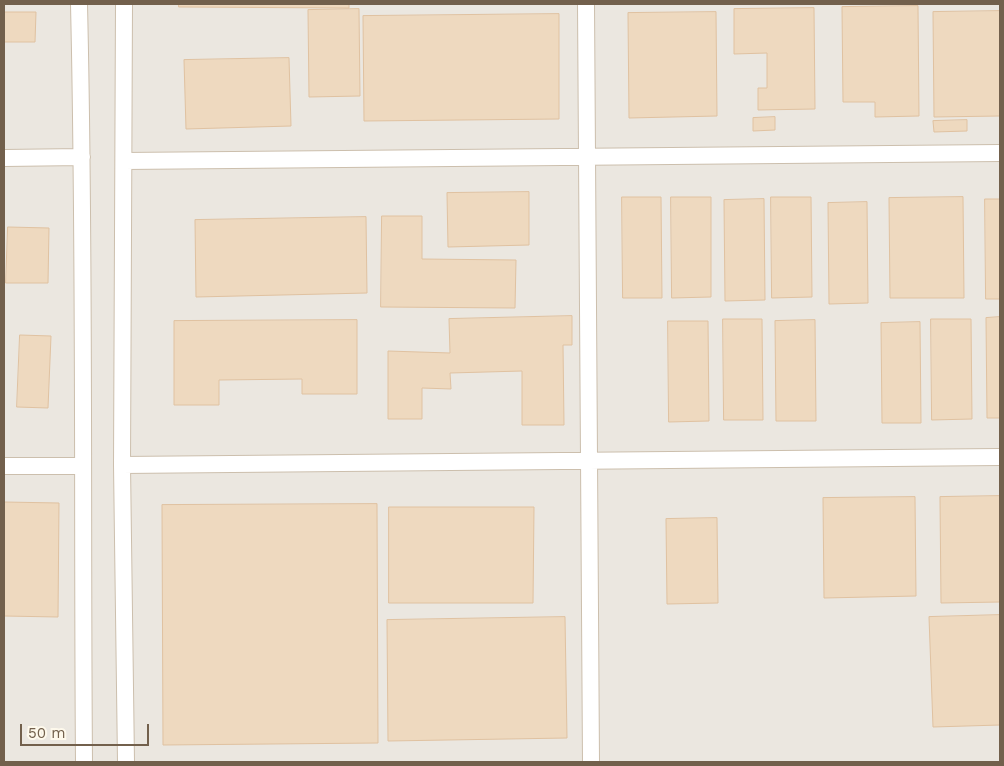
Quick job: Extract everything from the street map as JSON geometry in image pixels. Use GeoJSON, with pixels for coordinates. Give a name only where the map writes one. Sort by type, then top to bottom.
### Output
{"type":"FeatureCollection","features":[{"type":"Feature","properties":{"kind":"street"},"geometry":{"type":"LineString","coordinates":[[79,4],[82,157],[81,466],[84,762]]}},
{"type":"Feature","properties":{"kind":"street"},"geometry":{"type":"LineString","coordinates":[[124,4],[122,465],[126,762]]}},
{"type":"Feature","properties":{"kind":"street"},"geometry":{"type":"LineString","coordinates":[[586,4],[591,762]]}},
{"type":"Feature","properties":{"kind":"street"},"geometry":{"type":"LineString","coordinates":[[124,161],[1000,153]]}},
{"type":"Feature","properties":{"kind":"street"},"geometry":{"type":"LineString","coordinates":[[4,158],[82,157]]}},
{"type":"Feature","properties":{"kind":"street"},"geometry":{"type":"LineString","coordinates":[[122,465],[1000,457]]}},
{"type":"Feature","properties":{"kind":"street"},"geometry":{"type":"LineString","coordinates":[[4,466],[81,466]]}},
{"type":"Feature","properties":{"kind":"shaded area"},"geometry":{"type":"Polygon","coordinates":[[[4,4],[1000,4],[1000,762],[4,762],[4,4]]]}},
{"type":"Feature","properties":{"kind":"building"},"geometry":{"type":"Polygon","coordinates":[[[179,4],[349,4],[349,8],[179,7],[179,4]]]}},
{"type":"Feature","properties":{"kind":"building"},"geometry":{"type":"Polygon","coordinates":[[[918,6],[919,116],[875,117],[875,102],[843,102],[842,7],[918,6]]]}},
{"type":"Feature","properties":{"kind":"building"},"geometry":{"type":"Polygon","coordinates":[[[814,8],[815,109],[758,110],[758,88],[767,88],[767,53],[734,54],[734,9],[814,8]]]}},
{"type":"Feature","properties":{"kind":"building"},"geometry":{"type":"Polygon","coordinates":[[[359,9],[360,96],[309,97],[308,10],[359,9]]]}},
{"type":"Feature","properties":{"kind":"building"},"geometry":{"type":"Polygon","coordinates":[[[1000,11],[1000,116],[934,117],[933,12],[1000,11]]]}},
{"type":"Feature","properties":{"kind":"building"},"geometry":{"type":"Polygon","coordinates":[[[4,12],[36,12],[35,42],[4,42],[4,12]]]}},
{"type":"Feature","properties":{"kind":"building"},"geometry":{"type":"Polygon","coordinates":[[[716,12],[717,116],[629,118],[628,13],[716,12]]]}},
{"type":"Feature","properties":{"kind":"building"},"geometry":{"type":"Polygon","coordinates":[[[559,14],[559,119],[364,121],[363,16],[559,14]]]}},
{"type":"Feature","properties":{"kind":"building"},"geometry":{"type":"Polygon","coordinates":[[[289,58],[291,126],[186,129],[184,60],[289,58]]]}},
{"type":"Feature","properties":{"kind":"building"},"geometry":{"type":"Polygon","coordinates":[[[775,117],[775,130],[753,131],[753,118],[775,117]]]}},
{"type":"Feature","properties":{"kind":"building"},"geometry":{"type":"Polygon","coordinates":[[[967,120],[967,131],[934,132],[933,121],[967,120]]]}},
{"type":"Feature","properties":{"kind":"building"},"geometry":{"type":"Polygon","coordinates":[[[529,192],[529,245],[448,247],[447,193],[529,192]]]}},
{"type":"Feature","properties":{"kind":"building"},"geometry":{"type":"Polygon","coordinates":[[[622,197],[661,197],[662,298],[623,298],[622,197]]]}},
{"type":"Feature","properties":{"kind":"building"},"geometry":{"type":"Polygon","coordinates":[[[671,197],[711,197],[711,297],[672,298],[671,197]]]}},
{"type":"Feature","properties":{"kind":"building"},"geometry":{"type":"Polygon","coordinates":[[[771,197],[811,197],[812,297],[772,298],[771,197]]]}},
{"type":"Feature","properties":{"kind":"building"},"geometry":{"type":"Polygon","coordinates":[[[963,197],[964,298],[890,298],[889,198],[963,197]]]}},
{"type":"Feature","properties":{"kind":"building"},"geometry":{"type":"Polygon","coordinates":[[[764,199],[765,300],[725,301],[724,200],[764,199]]]}},
{"type":"Feature","properties":{"kind":"building"},"geometry":{"type":"Polygon","coordinates":[[[985,199],[1000,199],[1000,299],[986,299],[985,199]]]}},
{"type":"Feature","properties":{"kind":"building"},"geometry":{"type":"Polygon","coordinates":[[[867,202],[868,303],[829,304],[828,203],[867,202]]]}},
{"type":"Feature","properties":{"kind":"building"},"geometry":{"type":"Polygon","coordinates":[[[382,216],[422,216],[422,259],[516,260],[515,308],[381,307],[382,216]]]}},
{"type":"Feature","properties":{"kind":"building"},"geometry":{"type":"Polygon","coordinates":[[[366,217],[367,293],[196,297],[195,220],[366,217]]]}},
{"type":"Feature","properties":{"kind":"building"},"geometry":{"type":"Polygon","coordinates":[[[8,227],[49,228],[48,283],[6,283],[8,227]]]}},
{"type":"Feature","properties":{"kind":"building"},"geometry":{"type":"Polygon","coordinates":[[[572,316],[572,345],[563,345],[564,425],[522,425],[522,371],[450,373],[451,389],[422,388],[422,419],[388,419],[388,351],[450,353],[449,319],[572,316]]]}},
{"type":"Feature","properties":{"kind":"building"},"geometry":{"type":"Polygon","coordinates":[[[1000,317],[1000,418],[987,418],[986,318],[1000,317]]]}},
{"type":"Feature","properties":{"kind":"building"},"geometry":{"type":"Polygon","coordinates":[[[723,319],[762,319],[763,420],[724,420],[723,319]]]}},
{"type":"Feature","properties":{"kind":"building"},"geometry":{"type":"Polygon","coordinates":[[[931,319],[971,319],[972,419],[932,420],[931,319]]]}},
{"type":"Feature","properties":{"kind":"building"},"geometry":{"type":"Polygon","coordinates":[[[357,320],[357,394],[302,394],[302,379],[219,380],[219,405],[174,405],[174,321],[357,320]]]}},
{"type":"Feature","properties":{"kind":"building"},"geometry":{"type":"Polygon","coordinates":[[[815,320],[816,421],[776,421],[775,321],[815,320]]]}},
{"type":"Feature","properties":{"kind":"building"},"geometry":{"type":"Polygon","coordinates":[[[668,321],[708,321],[709,421],[669,422],[668,321]]]}},
{"type":"Feature","properties":{"kind":"building"},"geometry":{"type":"Polygon","coordinates":[[[920,322],[921,423],[882,423],[881,323],[920,322]]]}},
{"type":"Feature","properties":{"kind":"building"},"geometry":{"type":"Polygon","coordinates":[[[20,335],[51,336],[48,408],[17,407],[20,335]]]}},
{"type":"Feature","properties":{"kind":"building"},"geometry":{"type":"Polygon","coordinates":[[[1000,496],[1000,602],[941,603],[940,497],[1000,496]]]}},
{"type":"Feature","properties":{"kind":"building"},"geometry":{"type":"Polygon","coordinates":[[[915,497],[916,596],[824,598],[823,498],[915,497]]]}},
{"type":"Feature","properties":{"kind":"building"},"geometry":{"type":"Polygon","coordinates":[[[4,502],[59,503],[58,617],[4,616],[4,502]]]}},
{"type":"Feature","properties":{"kind":"building"},"geometry":{"type":"Polygon","coordinates":[[[377,504],[378,743],[163,745],[162,505],[377,504]]]}},
{"type":"Feature","properties":{"kind":"building"},"geometry":{"type":"Polygon","coordinates":[[[389,507],[534,507],[533,603],[389,603],[389,507]]]}},
{"type":"Feature","properties":{"kind":"building"},"geometry":{"type":"Polygon","coordinates":[[[717,518],[718,603],[667,604],[666,519],[717,518]]]}},
{"type":"Feature","properties":{"kind":"building"},"geometry":{"type":"Polygon","coordinates":[[[1000,615],[1000,725],[933,727],[929,617],[1000,615]]]}},
{"type":"Feature","properties":{"kind":"building"},"geometry":{"type":"Polygon","coordinates":[[[565,617],[567,738],[388,741],[387,620],[565,617]]]}}]}
